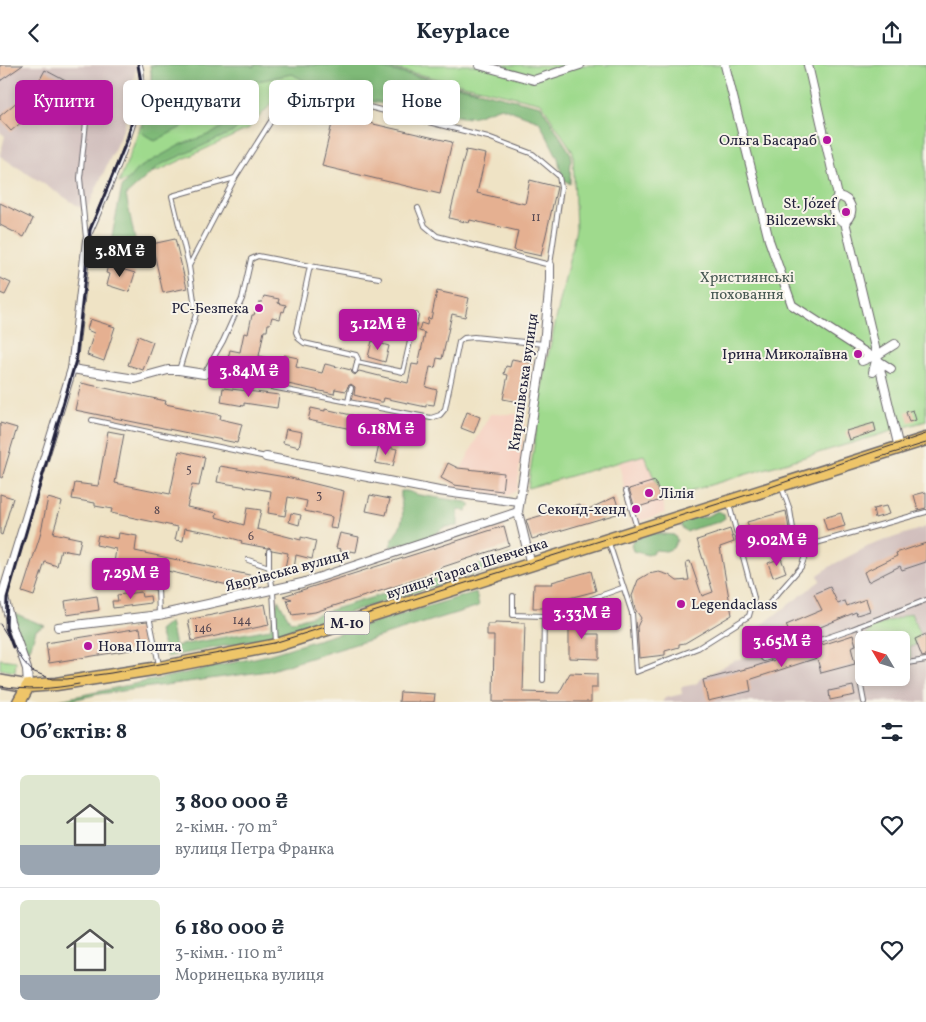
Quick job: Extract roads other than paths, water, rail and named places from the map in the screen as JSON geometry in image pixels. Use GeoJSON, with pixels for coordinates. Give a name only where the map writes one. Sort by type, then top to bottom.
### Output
{"type":"FeatureCollection","features":[{"type":"Feature","properties":{"kind":"main road","name":"вулиця Тараса Шевченка"},"geometry":{"type":"LineString","coordinates":[[28,686],[56,684],[159,668],[277,645],[926,439]]}},
{"type":"Feature","properties":{"kind":"main road"},"geometry":{"type":"LineString","coordinates":[[0,681],[28,686],[19,702]]}},
{"type":"Feature","properties":{"kind":"street"},"geometry":{"type":"LineString","coordinates":[[479,65],[534,80],[580,65]]}},
{"type":"Feature","properties":{"kind":"street"},"geometry":{"type":"LineString","coordinates":[[726,65],[769,241],[792,305],[891,369]]}},
{"type":"Feature","properties":{"kind":"street"},"geometry":{"type":"LineString","coordinates":[[808,65],[838,196],[833,203],[833,212],[838,219],[845,223],[899,448]]}},
{"type":"Feature","properties":{"kind":"street"},"geometry":{"type":"LineString","coordinates":[[838,196],[846,199],[851,207],[851,215],[845,223]]}},
{"type":"Feature","properties":{"kind":"street"},"geometry":{"type":"LineString","coordinates":[[28,686],[27,669],[10,621],[3,593],[72,369],[87,240]]}},
{"type":"Feature","properties":{"kind":"street","name":"Кирилівська вулиця"},"geometry":{"type":"LineString","coordinates":[[531,565],[518,512],[544,344],[550,265]]}},
{"type":"Feature","properties":{"kind":"street"},"geometry":{"type":"LineString","coordinates":[[862,361],[876,358],[895,344]]}},
{"type":"Feature","properties":{"kind":"street"},"geometry":{"type":"LineString","coordinates":[[873,372],[876,358]]}},
{"type":"Feature","properties":{"kind":"street"},"geometry":{"type":"LineString","coordinates":[[72,369],[135,379],[162,371],[179,370],[204,374]]}},
{"type":"Feature","properties":{"kind":"street"},"geometry":{"type":"LineString","coordinates":[[266,457],[439,491],[519,502]]}},
{"type":"Feature","properties":{"kind":"street","name":"Яворівська вулиця"},"geometry":{"type":"LineString","coordinates":[[58,627],[159,615],[273,591],[518,512]]}},
{"type":"Feature","properties":{"kind":"lane"},"geometry":{"type":"LineString","coordinates":[[87,240],[131,131],[142,82],[140,65]]}},
{"type":"Feature","properties":{"kind":"lane"},"geometry":{"type":"LineString","coordinates":[[188,266],[235,178],[283,102],[294,94],[349,103],[488,137],[533,154],[559,176],[561,188],[550,265],[437,236],[425,226],[418,208]]}},
{"type":"Feature","properties":{"kind":"lane"},"geometry":{"type":"LineString","coordinates":[[86,125],[80,178],[87,240]]}},
{"type":"Feature","properties":{"kind":"lane"},"geometry":{"type":"LineString","coordinates":[[179,370],[196,314],[188,266],[172,196],[235,178]]}},
{"type":"Feature","properties":{"kind":"lane"},"geometry":{"type":"LineString","coordinates":[[378,278],[258,255],[251,259],[242,299],[223,341],[204,374],[431,418],[440,415],[445,409],[459,342],[464,338],[474,337],[544,344]]}},
{"type":"Feature","properties":{"kind":"lane"},"geometry":{"type":"LineString","coordinates":[[310,266],[296,332],[298,339],[304,343],[354,354],[358,357],[355,371]]}},
{"type":"Feature","properties":{"kind":"lane"},"geometry":{"type":"LineString","coordinates":[[357,362],[403,372],[416,315]]}},
{"type":"Feature","properties":{"kind":"lane"},"geometry":{"type":"LineString","coordinates":[[348,402],[351,388]]}},
{"type":"Feature","properties":{"kind":"lane"},"geometry":{"type":"LineString","coordinates":[[92,420],[266,457]]}},
{"type":"Feature","properties":{"kind":"lane"},"geometry":{"type":"LineString","coordinates":[[779,539],[794,535],[790,510],[781,485]]}},
{"type":"Feature","properties":{"kind":"lane"},"geometry":{"type":"LineString","coordinates":[[626,491],[637,531]]}},
{"type":"Feature","properties":{"kind":"lane"},"geometry":{"type":"LineString","coordinates":[[608,540],[622,588],[632,613],[636,672],[698,648],[748,616],[754,598],[729,502]]}},
{"type":"Feature","properties":{"kind":"lane"},"geometry":{"type":"LineString","coordinates":[[767,606],[801,567],[809,545],[926,511]]}},
{"type":"Feature","properties":{"kind":"lane"},"geometry":{"type":"LineString","coordinates":[[269,551],[277,645]]}},
{"type":"Feature","properties":{"kind":"lane"},"geometry":{"type":"LineString","coordinates":[[248,560],[269,567]]}},
{"type":"Feature","properties":{"kind":"lane"},"geometry":{"type":"LineString","coordinates":[[127,580],[158,588],[159,615]]}},
{"type":"Feature","properties":{"kind":"lane"},"geometry":{"type":"LineString","coordinates":[[513,596],[513,615],[544,617],[622,588]]}},
{"type":"Feature","properties":{"kind":"lane"},"geometry":{"type":"LineString","coordinates":[[749,641],[764,659],[860,626],[926,600]]}},
{"type":"Feature","properties":{"kind":"lane"},"geometry":{"type":"LineString","coordinates":[[149,616],[159,668]]}},
{"type":"Feature","properties":{"kind":"lane"},"geometry":{"type":"LineString","coordinates":[[543,680],[544,617]]}},
{"type":"Feature","properties":{"kind":"lane"},"geometry":{"type":"LineString","coordinates":[[860,626],[861,631]]}},
{"type":"Feature","properties":{"kind":"lane"},"geometry":{"type":"LineString","coordinates":[[910,663],[926,660]]}},
{"type":"Feature","properties":{"kind":"lane"},"geometry":{"type":"LineString","coordinates":[[861,686],[864,702]]}},
{"type":"Feature","properties":{"kind":"tram line"},"geometry":{"type":"LineString","coordinates":[[0,624],[23,661],[32,671],[52,679],[67,679],[111,673],[274,643],[753,493],[926,434]]}},
{"type":"Feature","properties":{"kind":"tram line"},"geometry":{"type":"LineString","coordinates":[[877,458],[926,443]]}},
{"type":"Feature","properties":{"kind":"tram line"},"geometry":{"type":"LineString","coordinates":[[0,686],[40,689],[79,684]]}},
{"type":"Feature","properties":{"kind":"railway"},"geometry":{"type":"LineString","coordinates":[[13,647],[6,628],[7,598],[76,360],[90,230],[128,138],[141,82],[138,65]]}},
{"type":"Feature","properties":{"kind":"place","name":"Ольга Басараб"},"geometry":{"type":"Point","coordinates":[827,140]}},
{"type":"Feature","properties":{"kind":"place","name":"St. Józef Bilczewski"},"geometry":{"type":"Point","coordinates":[846,212]}},
{"type":"Feature","properties":{"kind":"place","name":"РС-Безпека"},"geometry":{"type":"Point","coordinates":[259,308]}},
{"type":"Feature","properties":{"kind":"place","name":"Ірина Миколаївна"},"geometry":{"type":"Point","coordinates":[858,354]}},
{"type":"Feature","properties":{"kind":"place","name":"Лілія"},"geometry":{"type":"Point","coordinates":[649,493]}},
{"type":"Feature","properties":{"kind":"place","name":"Секонд-хенд"},"geometry":{"type":"Point","coordinates":[636,509]}},
{"type":"Feature","properties":{"kind":"place","name":"Legendaclass"},"geometry":{"type":"Point","coordinates":[681,604]}},
{"type":"Feature","properties":{"kind":"place","name":"Нова Пошта"},"geometry":{"type":"Point","coordinates":[88,646]}},
{"type":"Feature","properties":{"kind":"park label","name":"Християнські поховання"},"geometry":{"type":"Point","coordinates":[747,286]}}]}
